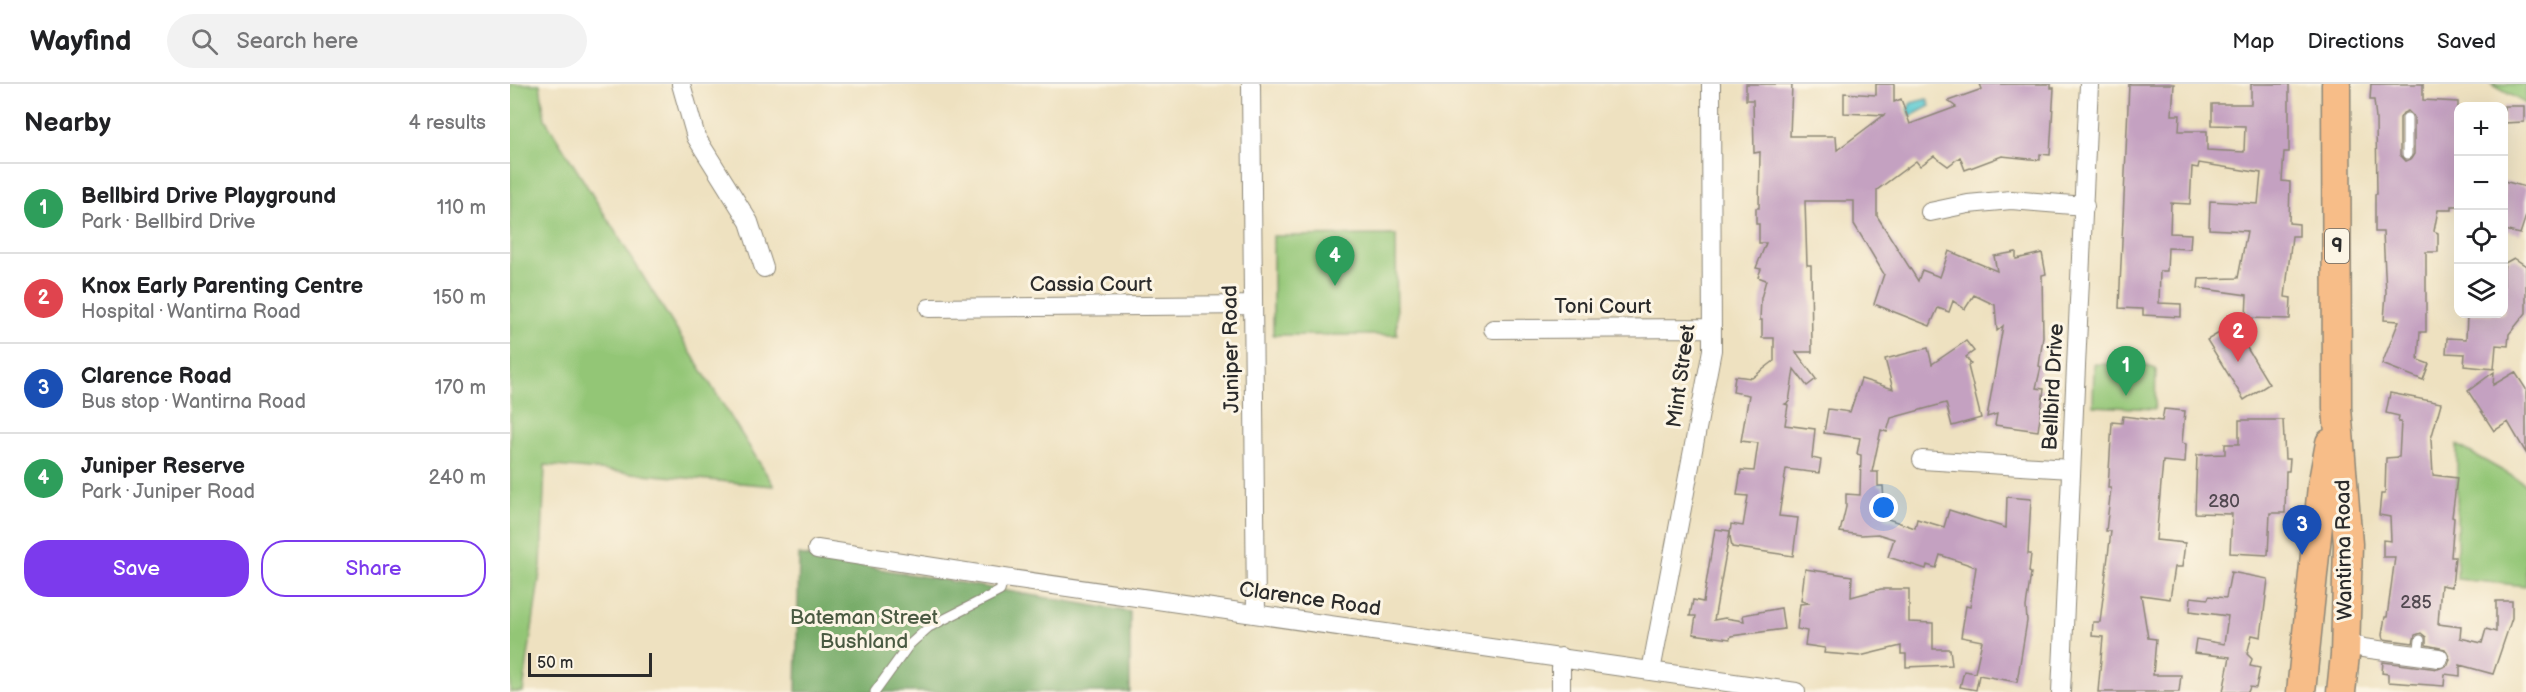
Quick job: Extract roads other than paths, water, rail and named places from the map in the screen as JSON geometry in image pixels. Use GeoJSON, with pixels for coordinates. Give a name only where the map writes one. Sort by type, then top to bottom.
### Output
{"type":"FeatureCollection","features":[{"type":"Feature","properties":{"kind":"main road","name":"Wantirna Road"},"geometry":{"type":"LineString","coordinates":[[2336,84],[2337,408],[2348,544],[2341,692]]}},
{"type":"Feature","properties":{"kind":"main road","name":"Wantirna Road"},"geometry":{"type":"LineString","coordinates":[[2301,692],[2322,486],[2337,408]]}},
{"type":"Feature","properties":{"kind":"street"},"geometry":{"type":"LineString","coordinates":[[681,84],[696,137],[749,222],[764,268]]}},
{"type":"Feature","properties":{"kind":"street","name":"Juniper Road"},"geometry":{"type":"LineString","coordinates":[[1251,84],[1256,614]]}},
{"type":"Feature","properties":{"kind":"street","name":"Mint Street"},"geometry":{"type":"LineString","coordinates":[[1651,671],[1712,350],[1711,84]]}},
{"type":"Feature","properties":{"kind":"street","name":"Bellbird Drive"},"geometry":{"type":"LineString","coordinates":[[2061,692],[2089,84]]}},
{"type":"Feature","properties":{"kind":"street"},"geometry":{"type":"LineString","coordinates":[[1930,212],[1968,204],[2011,200],[2085,206]]}},
{"type":"Feature","properties":{"kind":"street","name":"Cassia Court"},"geometry":{"type":"LineString","coordinates":[[929,308],[1253,305]]}},
{"type":"Feature","properties":{"kind":"street","name":"Toni Court"},"geometry":{"type":"LineString","coordinates":[[1493,329],[1712,328]]}},
{"type":"Feature","properties":{"kind":"street"},"geometry":{"type":"LineString","coordinates":[[1922,460],[2071,469]]}},
{"type":"Feature","properties":{"kind":"street","name":"Clarence Road"},"geometry":{"type":"LineString","coordinates":[[817,549],[1796,692]]}},
{"type":"Feature","properties":{"kind":"street"},"geometry":{"type":"LineString","coordinates":[[2345,640],[2363,648],[2419,647],[2439,658]]}},
{"type":"Feature","properties":{"kind":"street"},"geometry":{"type":"LineString","coordinates":[[1561,657],[1561,692]]}},
{"type":"Feature","properties":{"kind":"lane"},"geometry":{"type":"LineString","coordinates":[[2407,118],[2407,154]]}},
{"type":"Feature","properties":{"kind":"lane"},"geometry":{"type":"LineString","coordinates":[[875,692],[909,645],[928,627],[1000,591],[1004,578]]}},
{"type":"Feature","properties":{"kind":"water"},"geometry":{"type":"Polygon","coordinates":[[[1927,99],[1930,106],[1911,116],[1908,108],[1911,103],[1927,99]]]}},
{"type":"Feature","properties":{"kind":"place","name":"Juniper Reserve"},"geometry":{"type":"Point","coordinates":[1335,286]}},
{"type":"Feature","properties":{"kind":"place","name":"Knox Early Parenting Centre"},"geometry":{"type":"Point","coordinates":[2238,362]}},
{"type":"Feature","properties":{"kind":"place","name":"Bellbird Drive Playground"},"geometry":{"type":"Point","coordinates":[2126,396]}},
{"type":"Feature","properties":{"kind":"place","name":"Clarence Road"},"geometry":{"type":"Point","coordinates":[2302,555]}},
{"type":"Feature","properties":{"kind":"park label","name":"Bateman Street Bushland"},"geometry":{"type":"Point","coordinates":[864,629]}}]}
